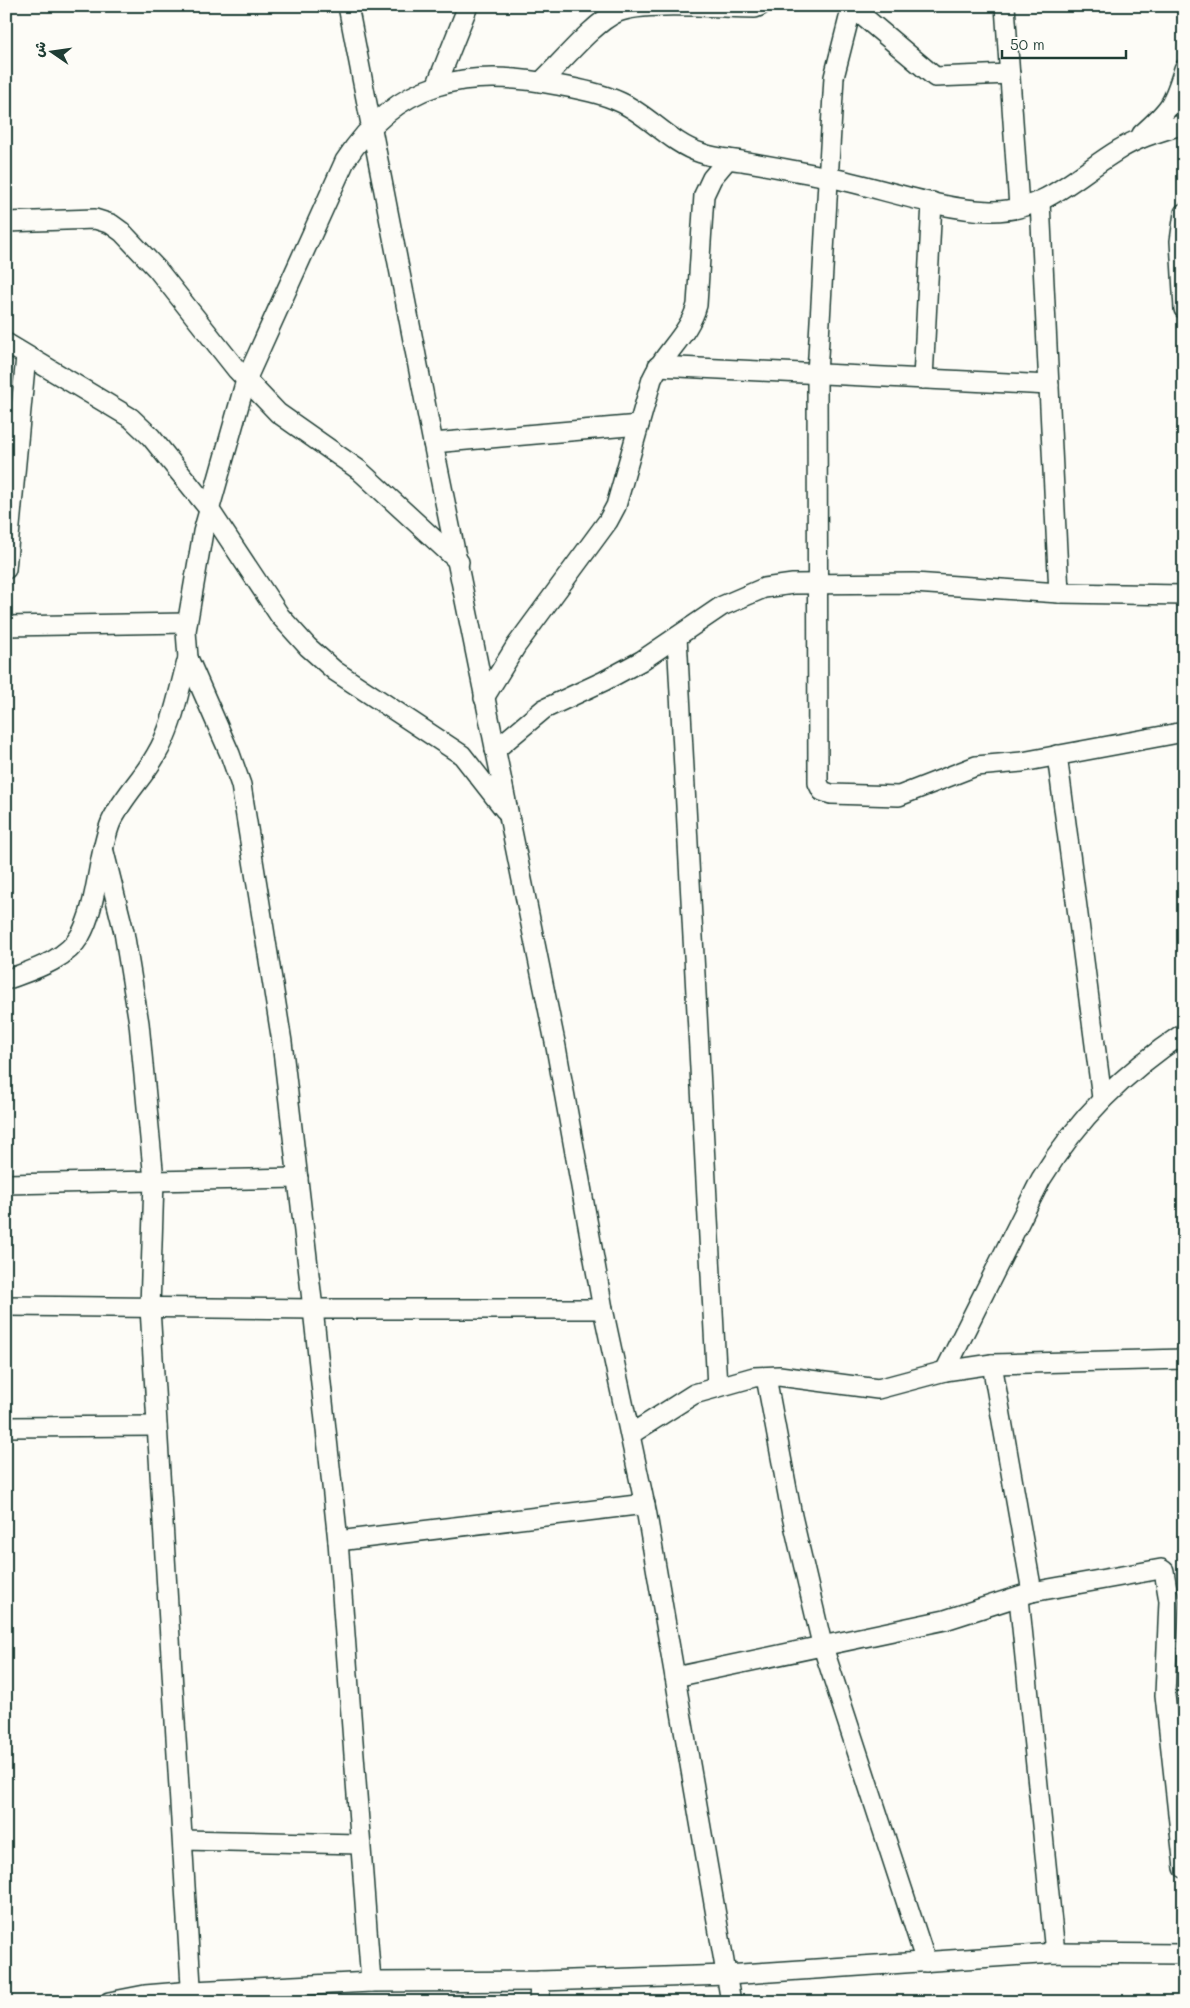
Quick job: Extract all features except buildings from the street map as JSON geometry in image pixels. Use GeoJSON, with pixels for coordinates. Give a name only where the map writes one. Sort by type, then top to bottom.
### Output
{"type":"FeatureCollection","features":[{"type":"Feature","properties":{"kind":"street"},"geometry":{"type":"LineString","coordinates":[[348,6],[433,443],[459,562],[484,698],[556,1047],[603,1309],[645,1504],[728,1975],[731,2002]]}},
{"type":"Feature","properties":{"kind":"street"},"geometry":{"type":"LineString","coordinates":[[437,84],[468,6]]}},
{"type":"Feature","properties":{"kind":"street"},"geometry":{"type":"LineString","coordinates":[[541,82],[601,23],[617,12],[637,7],[755,8],[760,6]]}},
{"type":"Feature","properties":{"kind":"street"},"geometry":{"type":"LineString","coordinates":[[1005,6],[1020,207]]}},
{"type":"Feature","properties":{"kind":"street"},"geometry":{"type":"LineString","coordinates":[[1010,74],[935,77],[852,7],[834,77],[817,374],[818,783],[822,791],[831,794],[899,796],[976,766],[1022,762],[1184,732]]}},
{"type":"Feature","properties":{"kind":"street"},"geometry":{"type":"LineString","coordinates":[[1136,140],[1168,110],[1175,97],[1184,69]]}},
{"type":"Feature","properties":{"kind":"street"},"geometry":{"type":"LineString","coordinates":[[6,980],[34,970],[64,954],[80,936],[87,921],[103,848],[112,820],[156,755],[164,738],[188,658],[187,623],[209,510],[246,380],[344,161],[356,143],[400,103],[420,91],[437,84],[489,76],[541,82],[619,101],[700,153],[827,177],[932,202],[974,210],[992,211],[1040,202],[1054,195],[1113,153],[1136,140],[1184,124]]}},
{"type":"Feature","properties":{"kind":"street"},"geometry":{"type":"LineString","coordinates":[[484,698],[516,646],[608,521],[616,506],[638,425],[658,366],[682,337],[693,319],[697,305],[704,195],[712,178],[728,159]]}},
{"type":"Feature","properties":{"kind":"street"},"geometry":{"type":"LineString","coordinates":[[923,379],[932,202]]}},
{"type":"Feature","properties":{"kind":"street"},"geometry":{"type":"LineString","coordinates":[[1040,202],[1059,593]]}},
{"type":"Feature","properties":{"kind":"street"},"geometry":{"type":"LineString","coordinates":[[1184,213],[1180,241],[1184,309]]}},
{"type":"Feature","properties":{"kind":"street"},"geometry":{"type":"LineString","coordinates":[[8,216],[96,219],[111,224],[122,232],[157,269],[246,380],[278,413],[359,470],[459,562]]}},
{"type":"Feature","properties":{"kind":"street"},"geometry":{"type":"LineString","coordinates":[[6,343],[131,418],[151,437],[209,510],[280,616],[308,647],[335,671],[462,755],[508,815]]}},
{"type":"Feature","properties":{"kind":"street"},"geometry":{"type":"LineString","coordinates":[[6,569],[26,356]]}},
{"type":"Feature","properties":{"kind":"street"},"geometry":{"type":"LineString","coordinates":[[658,366],[1049,385]]}},
{"type":"Feature","properties":{"kind":"street"},"geometry":{"type":"LineString","coordinates":[[433,443],[638,425]]}},
{"type":"Feature","properties":{"kind":"street"},"geometry":{"type":"LineString","coordinates":[[495,750],[544,709],[619,673],[722,606],[764,588],[793,584],[914,583],[1059,593],[1184,595]]}},
{"type":"Feature","properties":{"kind":"street"},"geometry":{"type":"LineString","coordinates":[[6,626],[187,623]]}},
{"type":"Feature","properties":{"kind":"street"},"geometry":{"type":"LineString","coordinates":[[677,637],[717,1387]]}},
{"type":"Feature","properties":{"kind":"street"},"geometry":{"type":"LineString","coordinates":[[188,658],[230,754],[241,785],[282,1042],[338,1541],[359,1844],[371,1982]]}},
{"type":"Feature","properties":{"kind":"street"},"geometry":{"type":"LineString","coordinates":[[1057,756],[1102,1098]]}},
{"type":"Feature","properties":{"kind":"street"},"geometry":{"type":"LineString","coordinates":[[103,848],[124,932],[139,1023],[154,1180],[150,1308],[192,1996]]}},
{"type":"Feature","properties":{"kind":"street"},"geometry":{"type":"LineString","coordinates":[[944,1371],[1041,1179],[1058,1152],[1102,1098],[1158,1050],[1184,1033]]}},
{"type":"Feature","properties":{"kind":"street"},"geometry":{"type":"LineString","coordinates":[[6,1184],[298,1178]]}},
{"type":"Feature","properties":{"kind":"street"},"geometry":{"type":"LineString","coordinates":[[6,1306],[603,1309]]}},
{"type":"Feature","properties":{"kind":"street"},"geometry":{"type":"LineString","coordinates":[[631,1434],[694,1394],[754,1377],[779,1376],[878,1389],[944,1371],[992,1364],[1184,1359]]}},
{"type":"Feature","properties":{"kind":"street"},"geometry":{"type":"LineString","coordinates":[[992,1364],[1026,1595],[1055,1953]]}},
{"type":"Feature","properties":{"kind":"street"},"geometry":{"type":"LineString","coordinates":[[766,1377],[792,1516],[822,1644],[926,1962]]}},
{"type":"Feature","properties":{"kind":"street"},"geometry":{"type":"LineString","coordinates":[[6,1427],[157,1426]]}},
{"type":"Feature","properties":{"kind":"street"},"geometry":{"type":"LineString","coordinates":[[338,1541],[645,1504]]}},
{"type":"Feature","properties":{"kind":"street"},"geometry":{"type":"LineString","coordinates":[[675,1677],[822,1644],[945,1620],[1026,1595],[1158,1568],[1164,1571],[1176,1600],[1165,1695],[1184,1868]]}},
{"type":"Feature","properties":{"kind":"street"},"geometry":{"type":"LineString","coordinates":[[183,1840],[359,1844]]}},
{"type":"Feature","properties":{"kind":"street"},"geometry":{"type":"LineString","coordinates":[[109,2002],[145,1995],[258,1995],[371,1982],[540,1981],[728,1975],[1055,1953],[1184,1954]]}},
{"type":"Feature","properties":{"kind":"street"},"geometry":{"type":"LineString","coordinates":[[540,1981],[540,2002]]}}]}
